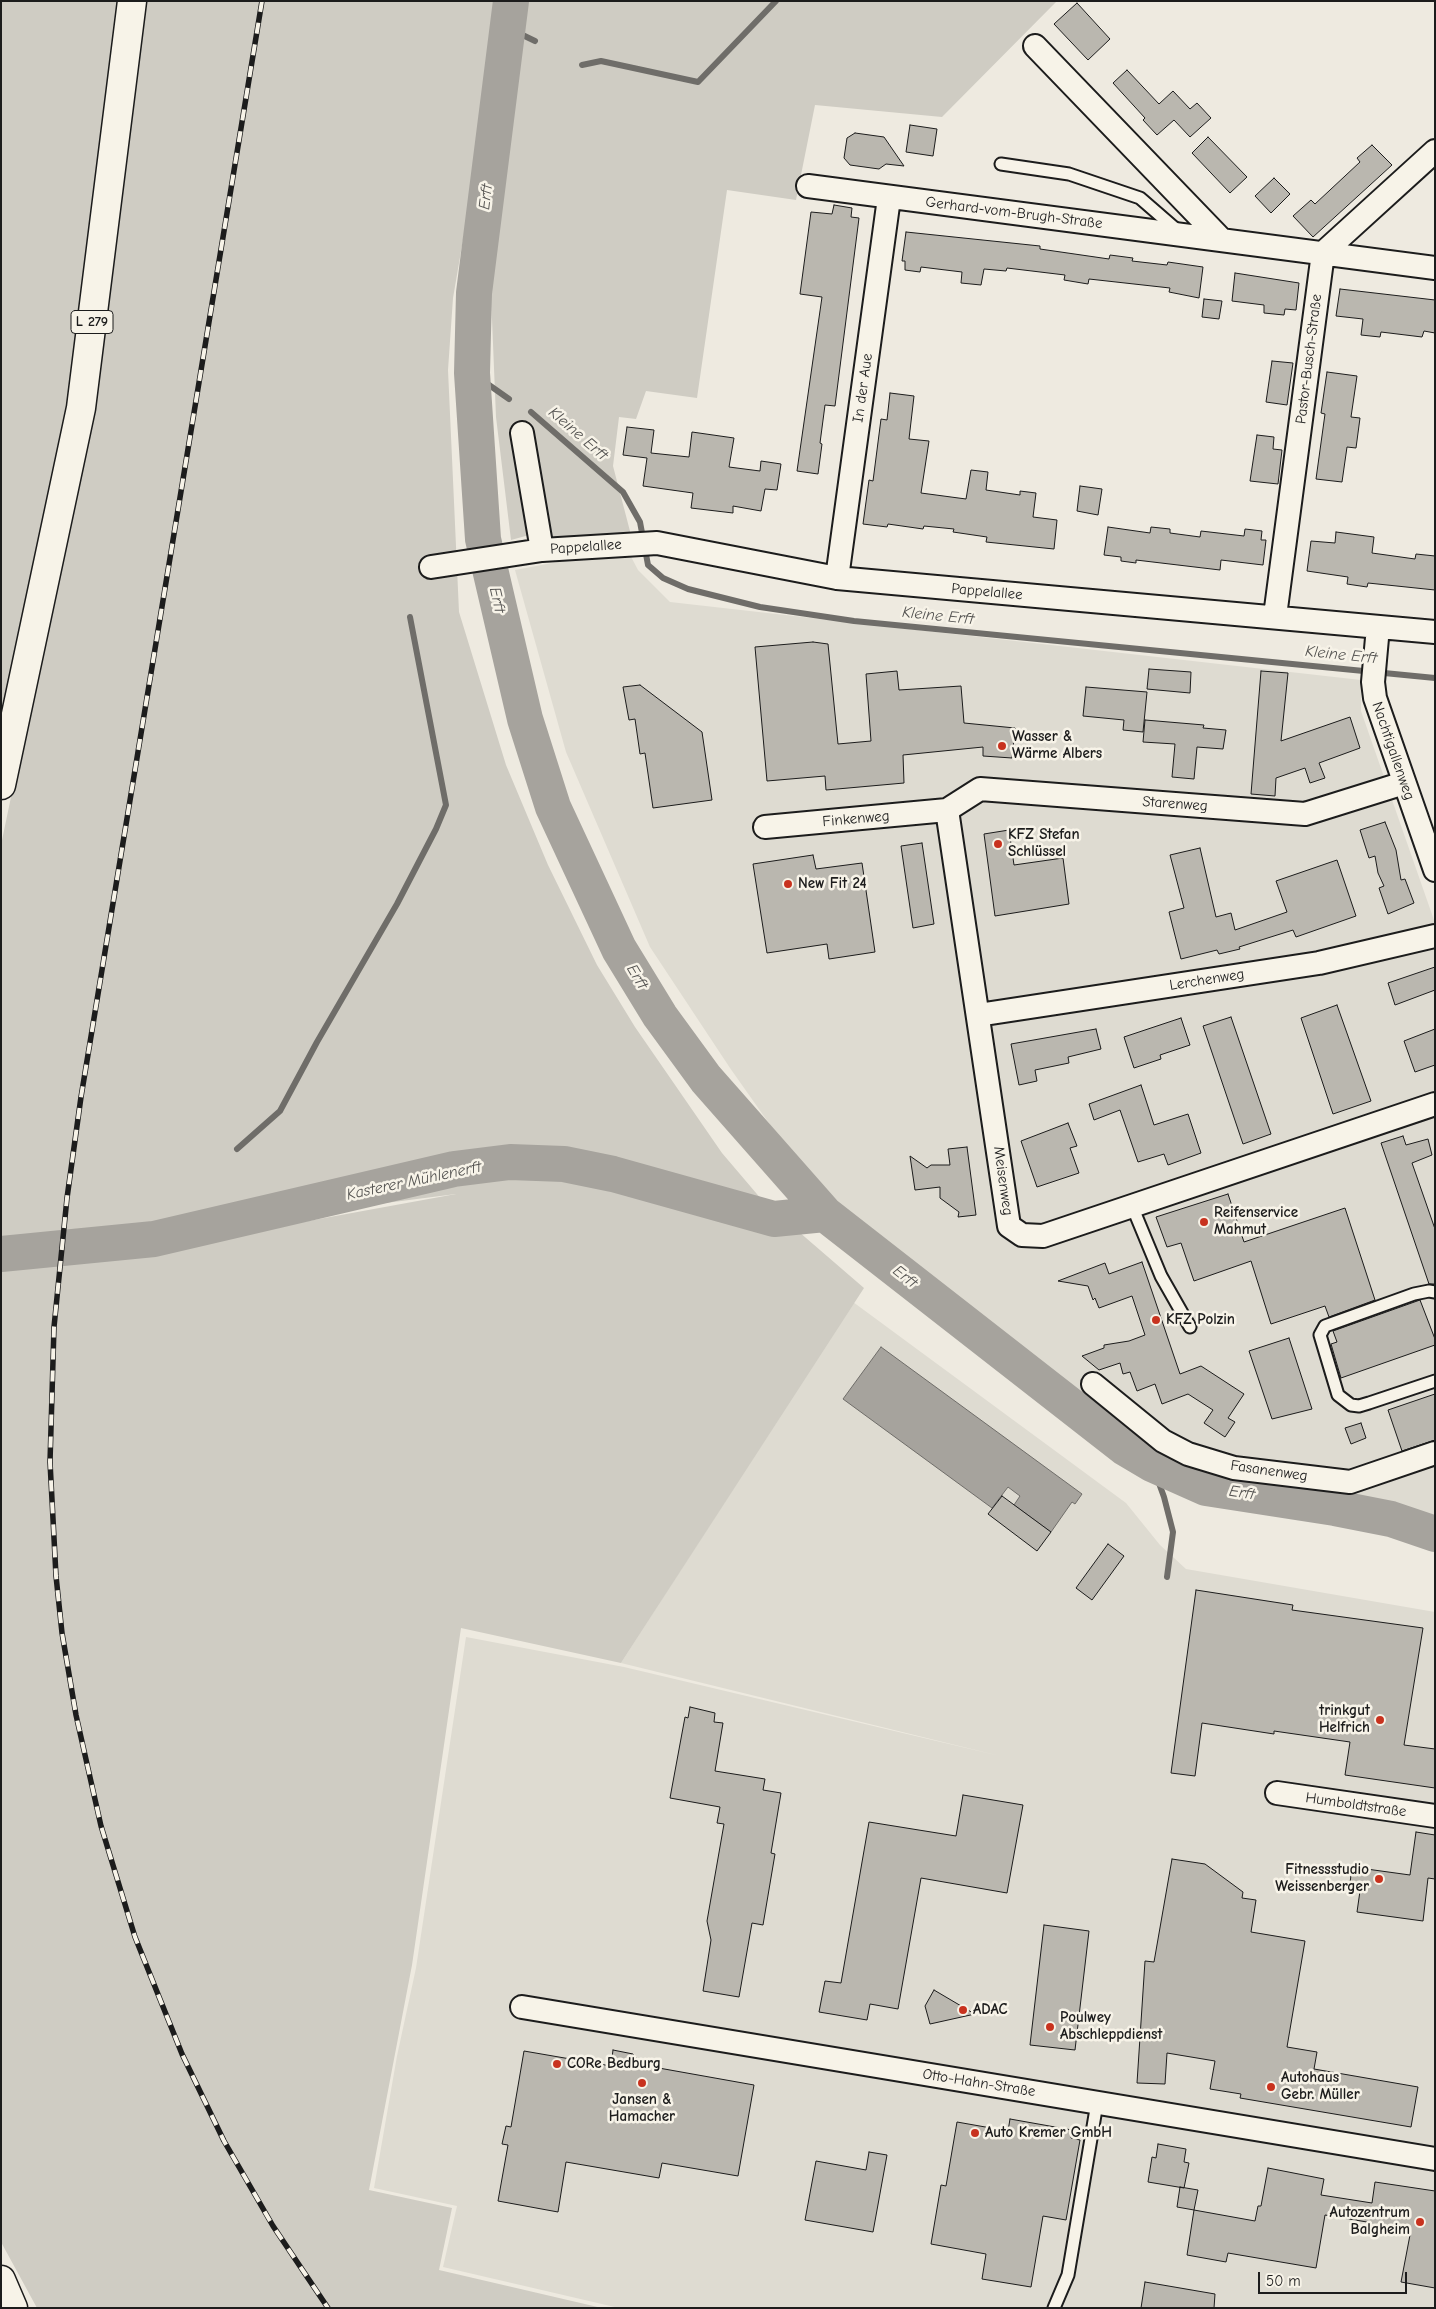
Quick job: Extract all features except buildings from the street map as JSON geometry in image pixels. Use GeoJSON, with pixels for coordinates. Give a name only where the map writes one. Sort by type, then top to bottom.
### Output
{"type":"FeatureCollection","features":[{"type":"Feature","properties":{"kind":"main road","name":"L 279"},"geometry":{"type":"LineString","coordinates":[[1,785],[81,408],[132,1]]}},
{"type":"Feature","properties":{"kind":"main road"},"geometry":{"type":"LineString","coordinates":[[1,2280],[13,2308]]}},
{"type":"Feature","properties":{"kind":"street"},"geometry":{"type":"LineString","coordinates":[[1035,46],[1220,238]]}},
{"type":"Feature","properties":{"kind":"street"},"geometry":{"type":"LineString","coordinates":[[1322,253],[1435,151]]}},
{"type":"Feature","properties":{"kind":"street","name":"Gerhard-vom-Brugh-Straße"},"geometry":{"type":"LineString","coordinates":[[808,186],[889,198],[1220,238],[1435,268]]}},
{"type":"Feature","properties":{"kind":"street","name":"In der Aue"},"geometry":{"type":"LineString","coordinates":[[837,578],[889,198]]}},
{"type":"Feature","properties":{"kind":"street","name":"Pastor-Busch-Straße"},"geometry":{"type":"LineString","coordinates":[[1275,616],[1322,253]]}},
{"type":"Feature","properties":{"kind":"street"},"geometry":{"type":"LineString","coordinates":[[522,433],[542,550]]}},
{"type":"Feature","properties":{"kind":"street","name":"Pappelallee"},"geometry":{"type":"LineString","coordinates":[[431,566],[542,550],[657,543],[837,578],[933,588],[1275,616],[1378,628],[1435,632]]}},
{"type":"Feature","properties":{"kind":"street","name":"Nachtigallenweg"},"geometry":{"type":"LineString","coordinates":[[1378,628],[1374,672],[1375,698],[1435,870]]}},
{"type":"Feature","properties":{"kind":"street","name":"Starenweg"},"geometry":{"type":"LineString","coordinates":[[947,810],[980,789],[1305,814],[1404,782]]}},
{"type":"Feature","properties":{"kind":"street","name":"Finkenweg"},"geometry":{"type":"LineString","coordinates":[[765,827],[947,810]]}},
{"type":"Feature","properties":{"kind":"street","name":"Meisenweg"},"geometry":{"type":"LineString","coordinates":[[947,810],[1010,1226],[1022,1235],[1042,1236],[1435,1104]]}},
{"type":"Feature","properties":{"kind":"street","name":"Lerchenweg"},"geometry":{"type":"LineString","coordinates":[[978,1015],[1319,963],[1435,936]]}},
{"type":"Feature","properties":{"kind":"street","name":"Fasanenweg"},"geometry":{"type":"LineString","coordinates":[[1093,1384],[1163,1441],[1188,1454],[1234,1468],[1350,1482],[1435,1453]]}},
{"type":"Feature","properties":{"kind":"street","name":"Humboldtstraße"},"geometry":{"type":"LineString","coordinates":[[1277,1793],[1435,1816]]}},
{"type":"Feature","properties":{"kind":"street","name":"Otto-Hahn-Straße"},"geometry":{"type":"LineString","coordinates":[[522,2007],[1435,2159]]}},
{"type":"Feature","properties":{"kind":"lane"},"geometry":{"type":"LineString","coordinates":[[1001,164],[1069,174],[1140,198],[1182,234]]}},
{"type":"Feature","properties":{"kind":"lane"},"geometry":{"type":"LineString","coordinates":[[1132,1206],[1161,1276],[1190,1326]]}},
{"type":"Feature","properties":{"kind":"lane"},"geometry":{"type":"LineString","coordinates":[[1435,1292],[1429,1291],[1414,1294],[1325,1326],[1320,1336],[1338,1395],[1351,1404],[1359,1406],[1435,1381]]}},
{"type":"Feature","properties":{"kind":"lane"},"geometry":{"type":"LineString","coordinates":[[1054,2308],[1068,2275],[1097,2103]]}},
{"type":"Feature","properties":{"kind":"shaded area"},"geometry":{"type":"Polygon","coordinates":[[[1,1],[118,1],[76,403],[1,725],[1,1]]]}},
{"type":"Feature","properties":{"kind":"shaded area"},"geometry":{"type":"Polygon","coordinates":[[[146,1],[504,1],[453,298],[448,370],[459,612],[506,765],[548,865],[597,965],[635,1027],[722,1153],[762,1200],[864,1288],[621,1663],[461,1628],[412,1965],[369,2190],[452,2208],[439,2270],[602,2308],[37,2308],[1,2242],[1,1271],[149,1250],[456,1194],[151,1233],[1,1249],[1,845],[92,408],[146,1]]]}},
{"type":"Feature","properties":{"kind":"shaded area"},"geometry":{"type":"Polygon","coordinates":[[[516,1],[1057,1],[942,117],[815,105],[796,200],[727,190],[697,398],[646,391],[636,419],[619,417],[613,466],[631,535],[559,538],[540,532],[511,540],[496,417],[491,295],[516,1]]]}},
{"type":"Feature","properties":{"kind":"shaded area"},"geometry":{"type":"Polygon","coordinates":[[[627,549],[638,570],[670,602],[1361,680],[1361,711],[1435,923],[1435,1523],[1393,1512],[1204,1474],[1154,1454],[981,1326],[820,1188],[773,1129],[650,947],[566,752],[515,570],[627,549]]]}},
{"type":"Feature","properties":{"kind":"shaded area"},"geometry":{"type":"Polygon","coordinates":[[[853,1302],[1126,1503],[1160,1545],[1186,1569],[1435,1612],[1435,2308],[619,2308],[443,2267],[457,2206],[374,2188],[397,2056],[416,1968],[466,1637],[624,1667],[1000,1756],[621,1663],[853,1302]]]}},
{"type":"Feature","properties":{"kind":"shaded area"},"geometry":{"type":"Polygon","coordinates":[[[881,1347],[1082,1494],[1075,1504],[1072,1502],[1051,1532],[1014,1505],[1020,1496],[1008,1487],[992,1508],[843,1399],[881,1347]]]}},
{"type":"Feature","properties":{"kind":"waterway","name":"Erft"},"geometry":{"type":"LineString","coordinates":[[511,1],[474,293],[472,373],[483,539],[525,719],[553,807],[619,949],[660,1016],[706,1079],[825,1214],[1125,1448],[1152,1464],[1206,1488],[1335,1508],[1391,1519],[1435,1534]]}},
{"type":"Feature","properties":{"kind":"waterway"},"geometry":{"type":"LineString","coordinates":[[582,65],[601,61],[698,82],[776,1]]}},
{"type":"Feature","properties":{"kind":"waterway"},"geometry":{"type":"LineString","coordinates":[[506,27],[535,41]]}},
{"type":"Feature","properties":{"kind":"waterway","name":"Kleine Erft"},"geometry":{"type":"LineString","coordinates":[[472,373],[509,399]]}},
{"type":"Feature","properties":{"kind":"waterway","name":"Kleine Erft"},"geometry":{"type":"LineString","coordinates":[[531,412],[623,492],[640,522],[648,565],[663,578],[688,589],[760,607],[854,621],[1435,678]]}},
{"type":"Feature","properties":{"kind":"waterway"},"geometry":{"type":"LineString","coordinates":[[237,1149],[280,1111],[317,1042],[397,904],[436,829],[446,805],[410,617]]}},
{"type":"Feature","properties":{"kind":"waterway","name":"Kasterer Mühlenerft"},"geometry":{"type":"LineString","coordinates":[[1,1254],[154,1239],[454,1169],[510,1162],[564,1164],[613,1174],[774,1219],[825,1214]]}},
{"type":"Feature","properties":{"kind":"waterway"},"geometry":{"type":"LineString","coordinates":[[1152,1464],[1164,1497],[1173,1532],[1167,1577]]}},
{"type":"Feature","properties":{"kind":"railway"},"geometry":{"type":"LineString","coordinates":[[262,1],[81,1097],[67,1198],[54,1327],[50,1462],[56,1576],[62,1633],[76,1715],[101,1826],[135,1937],[182,2054],[224,2141],[273,2226],[328,2308]]}},
{"type":"Feature","properties":{"kind":"place","name":"Wasser & Wärme Albers"},"geometry":{"type":"Point","coordinates":[1002,746]}},
{"type":"Feature","properties":{"kind":"place","name":"KFZ Stefan Schlüssel"},"geometry":{"type":"Point","coordinates":[998,844]}},
{"type":"Feature","properties":{"kind":"place","name":"New Fit 24"},"geometry":{"type":"Point","coordinates":[788,884]}},
{"type":"Feature","properties":{"kind":"place","name":"Reifenservice Mahmut"},"geometry":{"type":"Point","coordinates":[1204,1222]}},
{"type":"Feature","properties":{"kind":"place","name":"KFZ Polzin"},"geometry":{"type":"Point","coordinates":[1156,1320]}},
{"type":"Feature","properties":{"kind":"place","name":"trinkgut Helfrich"},"geometry":{"type":"Point","coordinates":[1380,1720]}},
{"type":"Feature","properties":{"kind":"place","name":"Fitnessstudio Weissenberger"},"geometry":{"type":"Point","coordinates":[1379,1879]}},
{"type":"Feature","properties":{"kind":"place","name":"ADAC"},"geometry":{"type":"Point","coordinates":[963,2010]}},
{"type":"Feature","properties":{"kind":"place","name":"Poulwey Abschleppdienst"},"geometry":{"type":"Point","coordinates":[1050,2027]}},
{"type":"Feature","properties":{"kind":"place","name":"CORe Bedburg"},"geometry":{"type":"Point","coordinates":[557,2064]}},
{"type":"Feature","properties":{"kind":"place","name":"Jansen & Hamacher"},"geometry":{"type":"Point","coordinates":[642,2083]}},
{"type":"Feature","properties":{"kind":"place","name":"Autohaus Gebr. Müller"},"geometry":{"type":"Point","coordinates":[1271,2087]}},
{"type":"Feature","properties":{"kind":"place","name":"Auto Kremer GmbH"},"geometry":{"type":"Point","coordinates":[975,2133]}},
{"type":"Feature","properties":{"kind":"place","name":"Autozentrum Balgheim"},"geometry":{"type":"Point","coordinates":[1420,2222]}}]}
